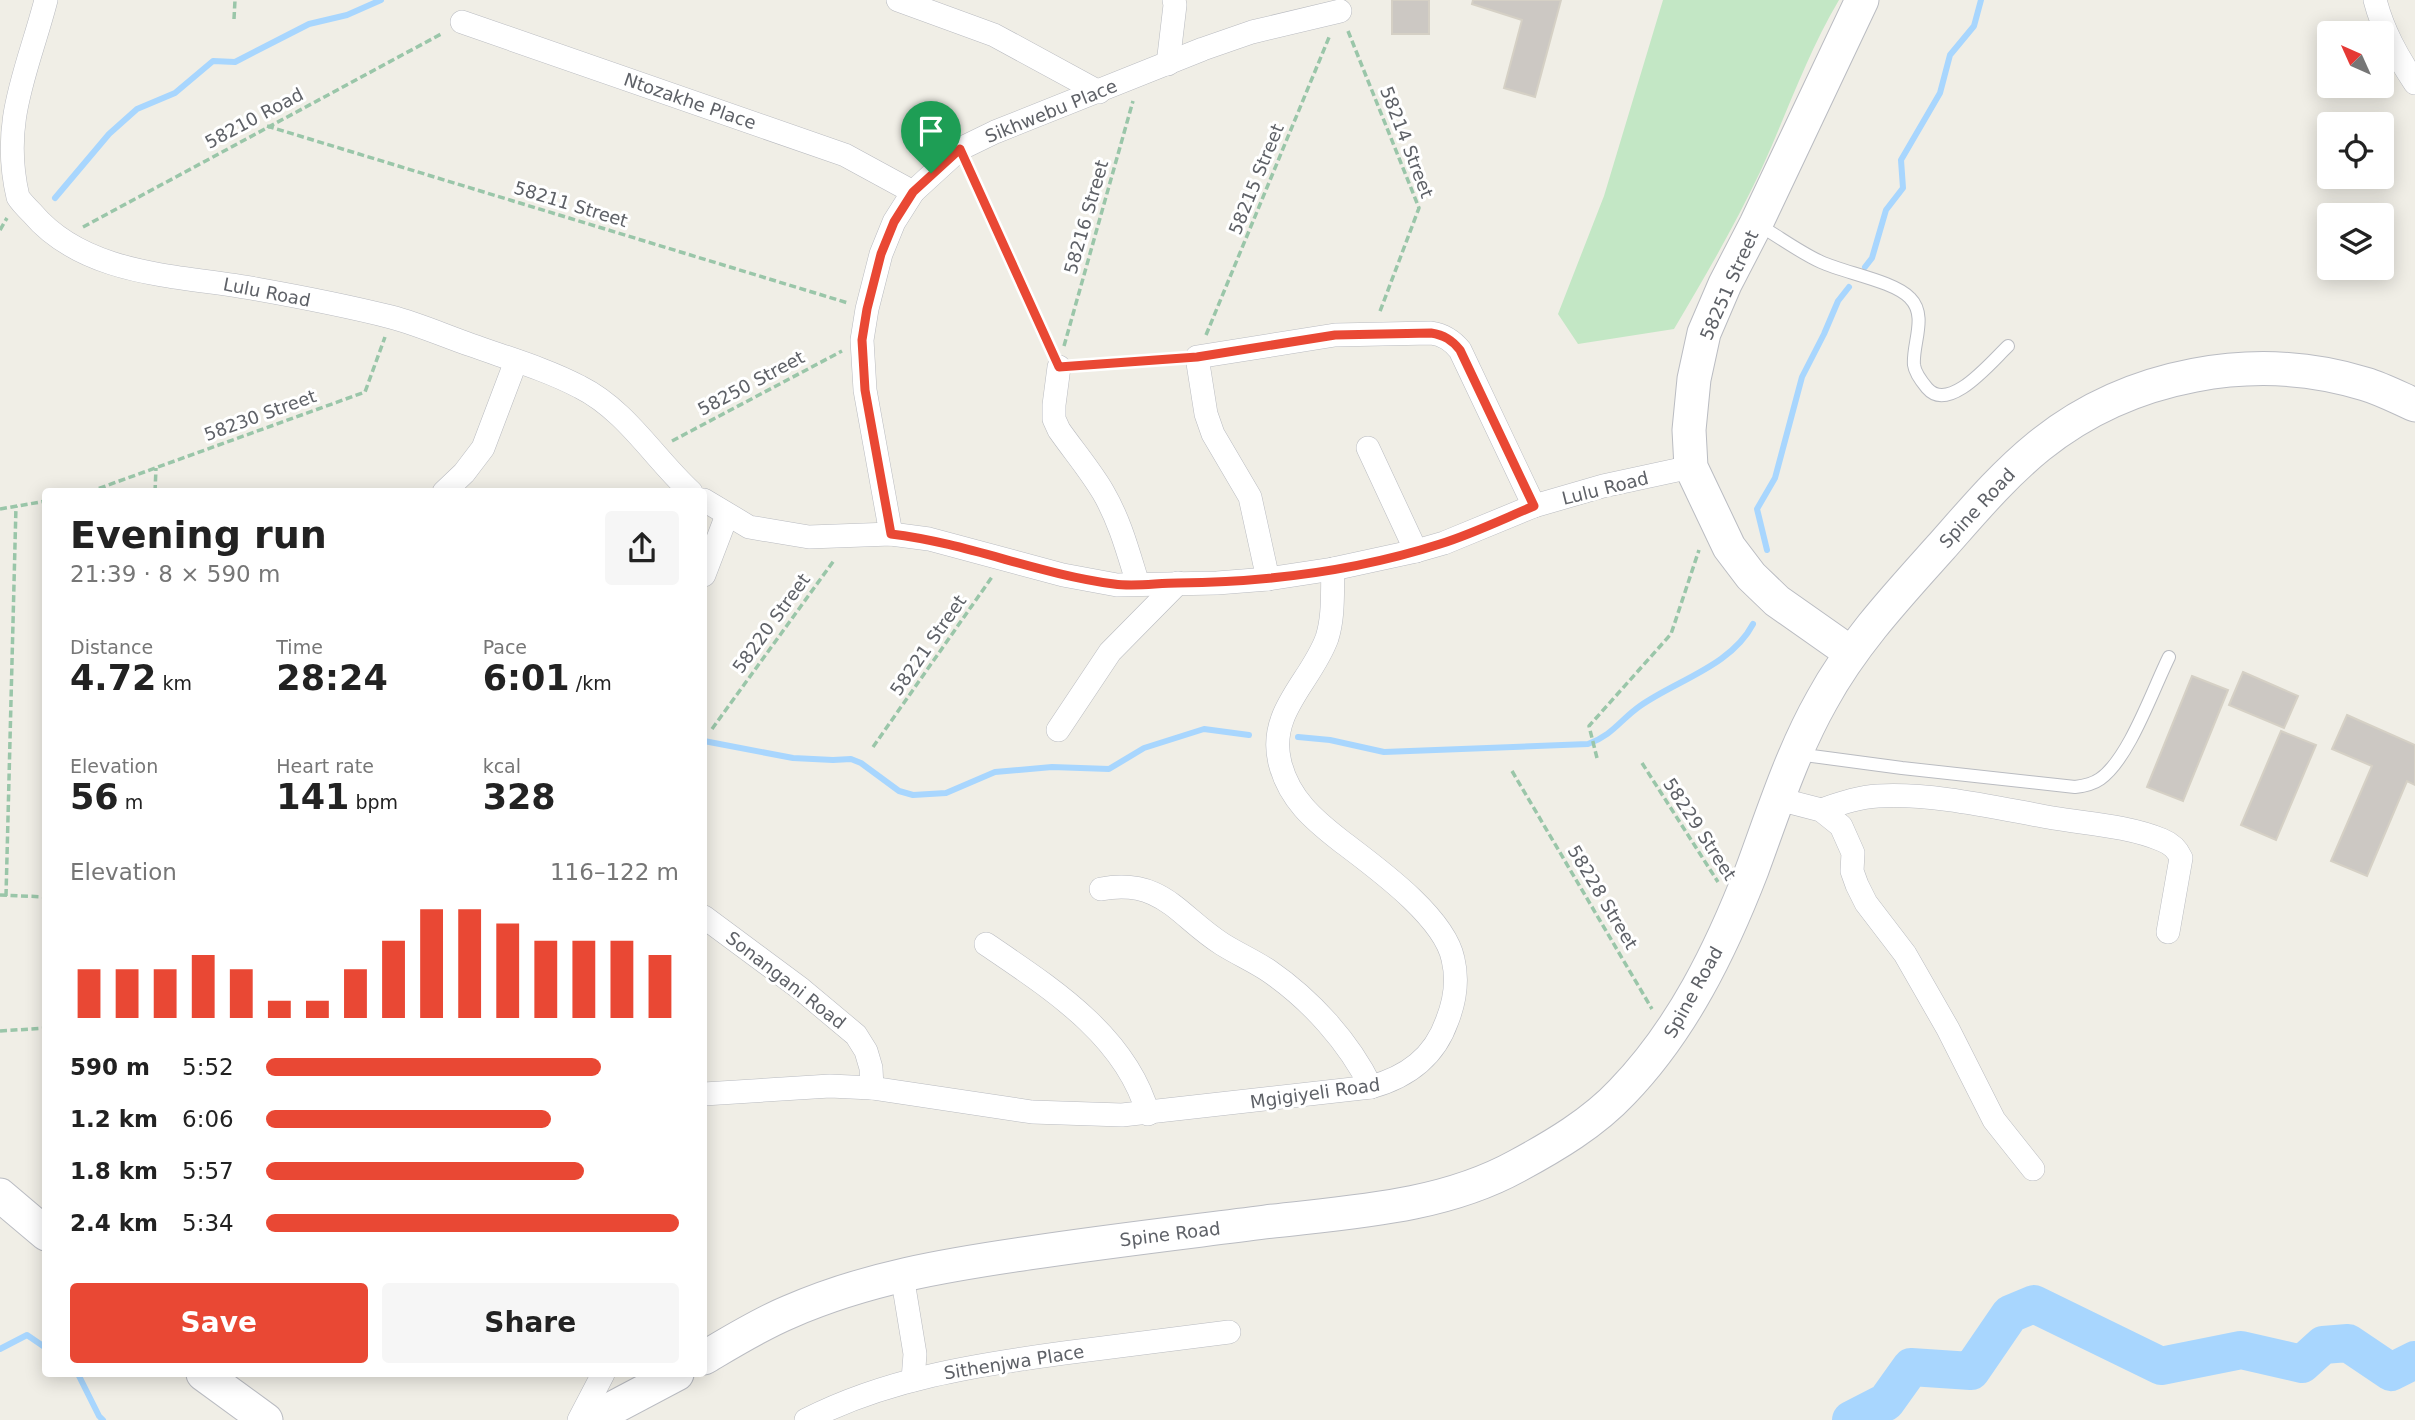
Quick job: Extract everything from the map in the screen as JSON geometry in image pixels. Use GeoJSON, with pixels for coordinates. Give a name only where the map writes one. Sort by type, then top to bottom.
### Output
{"type":"FeatureCollection","features":[{"type":"Feature","properties":{"kind":"street","name":"Lulu Road"},"geometry":{"type":"LineString","coordinates":[[46,0],[7,104],[2,133],[5,159],[19,198],[44,228],[86,255],[120,267],[258,289],[393,317],[581,387],[628,424],[687,488]]}},
{"type":"Feature","properties":{"kind":"street"},"geometry":{"type":"LineString","coordinates":[[898,0],[994,35],[1099,92]]}},
{"type":"Feature","properties":{"kind":"street"},"geometry":{"type":"LineString","coordinates":[[1168,64],[1174,0]]}},
{"type":"Feature","properties":{"kind":"street","name":"58251 Street"},"geometry":{"type":"LineString","coordinates":[[1851,653],[1777,601],[1751,576],[1729,547],[1692,467],[1689,430],[1694,379],[1704,333],[1862,0]]}},
{"type":"Feature","properties":{"kind":"street"},"geometry":{"type":"LineString","coordinates":[[2375,0],[2382,25],[2396,55],[2415,83]]}},
{"type":"Feature","properties":{"kind":"street","name":"Sikhwebu Place"},"geometry":{"type":"LineString","coordinates":[[891,534],[865,390],[862,340],[867,309],[887,238],[913,192],[960,149],[995,132],[1252,32],[1340,11]]}},
{"type":"Feature","properties":{"kind":"street","name":"Ntozakhe Place"},"geometry":{"type":"LineString","coordinates":[[462,22],[845,155],[913,192]]}},
{"type":"Feature","properties":{"kind":"street"},"geometry":{"type":"LineString","coordinates":[[1268,579],[1250,496],[1213,433],[1206,414],[1197,357],[1335,335],[1442,335],[1453,341],[1460,350],[1534,506]]}},
{"type":"Feature","properties":{"kind":"street"},"geometry":{"type":"LineString","coordinates":[[448,488],[483,448],[516,361]]}},
{"type":"Feature","properties":{"kind":"street"},"geometry":{"type":"LineString","coordinates":[[1059,367],[1054,419],[1111,508],[1120,527],[1138,584]]}},
{"type":"Feature","properties":{"kind":"street","name":"Spine Road"},"geometry":{"type":"LineString","coordinates":[[707,1356],[786,1313],[853,1289],[931,1267],[1072,1246],[1397,1205],[1452,1193],[1511,1170],[1568,1136],[1619,1096],[1669,1038],[1700,984],[1736,910],[1796,754],[1824,695],[1851,653],[1903,589],[2002,479],[2042,444],[2115,398],[2159,383],[2211,372],[2257,369],[2334,377],[2367,384],[2415,405]]}},
{"type":"Feature","properties":{"kind":"street"},"geometry":{"type":"LineString","coordinates":[[1368,448],[1416,551]]}},
{"type":"Feature","properties":{"kind":"street","name":"Lulu Road"},"geometry":{"type":"LineString","coordinates":[[707,502],[749,527],[809,537],[891,534],[929,539],[1063,575],[1117,584],[1217,583],[1268,579],[1333,569],[1416,551],[1444,543],[1534,506],[1603,486],[1692,467]]}},
{"type":"Feature","properties":{"kind":"street"},"geometry":{"type":"LineString","coordinates":[[707,567],[727,515]]}},
{"type":"Feature","properties":{"kind":"street","name":"Mgigiyeli Road"},"geometry":{"type":"LineString","coordinates":[[707,1094],[812,1085],[872,1088],[1032,1112],[1148,1114],[1371,1087],[1389,1082],[1413,1070],[1432,1052],[1454,1003],[1453,957],[1432,919],[1301,806],[1288,786],[1280,764],[1277,744],[1281,718],[1327,638],[1331,617],[1333,569]]}},
{"type":"Feature","properties":{"kind":"street"},"geometry":{"type":"LineString","coordinates":[[1058,730],[1110,652],[1178,583]]}},
{"type":"Feature","properties":{"kind":"street"},"geometry":{"type":"LineString","coordinates":[[1821,810],[1854,799],[1878,796],[1922,798],[2069,820],[2141,833],[2164,841],[2173,846],[2181,858],[2168,932]]}},
{"type":"Feature","properties":{"kind":"street"},"geometry":{"type":"LineString","coordinates":[[1779,799],[1821,810],[1841,826],[1853,853],[1854,878],[1866,902],[1905,954],[1948,1029],[1994,1120],[2033,1169]]}},
{"type":"Feature","properties":{"kind":"street"},"geometry":{"type":"LineString","coordinates":[[1101,889],[1121,886],[1159,896],[1180,909],[1221,943],[1269,971],[1296,992],[1331,1027],[1360,1064],[1371,1087]]}},
{"type":"Feature","properties":{"kind":"street","name":"Sonangani Road"},"geometry":{"type":"LineString","coordinates":[[707,919],[801,989],[856,1035],[868,1059],[872,1088]]}},
{"type":"Feature","properties":{"kind":"street"},"geometry":{"type":"LineString","coordinates":[[986,944],[1061,997],[1098,1032],[1121,1059],[1145,1102],[1148,1114]]}},
{"type":"Feature","properties":{"kind":"street"},"geometry":{"type":"LineString","coordinates":[[0,1195],[42,1231]]}},
{"type":"Feature","properties":{"kind":"street"},"geometry":{"type":"LineString","coordinates":[[902,1275],[915,1354],[913,1380]]}},
{"type":"Feature","properties":{"kind":"street","name":"Sithenjwa Place"},"geometry":{"type":"LineString","coordinates":[[806,1420],[866,1394],[984,1364],[1229,1332]]}},
{"type":"Feature","properties":{"kind":"street"},"geometry":{"type":"LineString","coordinates":[[207,1377],[266,1420]]}},
{"type":"Feature","properties":{"kind":"street"},"geometry":{"type":"LineString","coordinates":[[579,1420],[601,1377]]}},
{"type":"Feature","properties":{"kind":"street"},"geometry":{"type":"LineString","coordinates":[[590,1420],[671,1377]]}},
{"type":"Feature","properties":{"kind":"lane"},"geometry":{"type":"LineString","coordinates":[[1756,224],[1819,261],[1899,289],[1913,299],[1919,326],[1914,367],[1922,382],[1938,397],[1948,396],[1963,388],[2008,346]]}},
{"type":"Feature","properties":{"kind":"lane"},"geometry":{"type":"LineString","coordinates":[[1796,754],[1916,770],[2084,786],[2099,780],[2123,753],[2169,657]]}},
{"type":"Feature","properties":{"kind":"path"},"geometry":{"type":"LineString","coordinates":[[234,19],[235,0]]}},
{"type":"Feature","properties":{"kind":"path","name":"58214 Street"},"geometry":{"type":"LineString","coordinates":[[1340,11],[1419,208],[1372,335]]}},
{"type":"Feature","properties":{"kind":"path","name":"58215 Street"},"geometry":{"type":"LineString","coordinates":[[1197,357],[1340,11]]}},
{"type":"Feature","properties":{"kind":"path","name":"58210 Road"},"geometry":{"type":"LineString","coordinates":[[60,240],[462,22]]}},
{"type":"Feature","properties":{"kind":"path","name":"58216 Street"},"geometry":{"type":"LineString","coordinates":[[1059,367],[1140,75]]}},
{"type":"Feature","properties":{"kind":"path","name":"58211 Street"},"geometry":{"type":"LineString","coordinates":[[267,126],[867,309]]}},
{"type":"Feature","properties":{"kind":"path"},"geometry":{"type":"LineString","coordinates":[[960,149],[1059,367],[1197,357]]}},
{"type":"Feature","properties":{"kind":"path","name":"58230 Street"},"geometry":{"type":"LineString","coordinates":[[100,488],[365,392],[393,317]]}},
{"type":"Feature","properties":{"kind":"path","name":"58250 Street"},"geometry":{"type":"LineString","coordinates":[[653,451],[862,340]]}},
{"type":"Feature","properties":{"kind":"path"},"geometry":{"type":"LineString","coordinates":[[155,488],[156,468]]}},
{"type":"Feature","properties":{"kind":"path"},"geometry":{"type":"LineString","coordinates":[[0,509],[42,502]]}},
{"type":"Feature","properties":{"kind":"path"},"geometry":{"type":"LineString","coordinates":[[6,896],[16,506]]}},
{"type":"Feature","properties":{"kind":"path"},"geometry":{"type":"LineString","coordinates":[[1597,758],[1589,726],[1671,634],[1712,511]]}},
{"type":"Feature","properties":{"kind":"path","name":"58220 Street"},"geometry":{"type":"LineString","coordinates":[[712,729],[853,534]]}},
{"type":"Feature","properties":{"kind":"path","name":"58221 Street"},"geometry":{"type":"LineString","coordinates":[[873,747],[1005,558]]}},
{"type":"Feature","properties":{"kind":"path","name":"58229 Street"},"geometry":{"type":"LineString","coordinates":[[1642,763],[1736,910]]}},
{"type":"Feature","properties":{"kind":"path","name":"58228 Street"},"geometry":{"type":"LineString","coordinates":[[1512,771],[1669,1038]]}},
{"type":"Feature","properties":{"kind":"path"},"geometry":{"type":"LineString","coordinates":[[0,895],[42,897]]}},
{"type":"Feature","properties":{"kind":"path"},"geometry":{"type":"LineString","coordinates":[[0,1031],[42,1028]]}},
{"type":"Feature","properties":{"kind":"green space"},"geometry":{"type":"Polygon","coordinates":[[[1663,0],[1839,0],[1807,62],[1751,190],[1674,329],[1578,344],[1558,314],[1604,196],[1663,0]]]}},
{"type":"Feature","properties":{"kind":"building"},"geometry":{"type":"Polygon","coordinates":[[[1392,0],[1429,0],[1429,34],[1392,34],[1392,0]]]}},
{"type":"Feature","properties":{"kind":"building"},"geometry":{"type":"Polygon","coordinates":[[[1473,0],[1561,0],[1535,97],[1504,88],[1522,20],[1472,4],[1473,0]]]}},
{"type":"Feature","properties":{"kind":"building"},"geometry":{"type":"Polygon","coordinates":[[[2243,672],[2298,696],[2284,728],[2229,705],[2243,672]]]}},
{"type":"Feature","properties":{"kind":"building"},"geometry":{"type":"Polygon","coordinates":[[[2192,676],[2228,690],[2183,801],[2147,787],[2192,676]]]}},
{"type":"Feature","properties":{"kind":"building"},"geometry":{"type":"Polygon","coordinates":[[[2347,715],[2415,745],[2415,785],[2407,781],[2367,876],[2331,861],[2372,766],[2332,749],[2347,715]]]}},
{"type":"Feature","properties":{"kind":"building"},"geometry":{"type":"Polygon","coordinates":[[[2281,731],[2316,745],[2276,840],[2241,825],[2281,731]]]}},
{"type":"Feature","properties":{"kind":"waterway"},"geometry":{"type":"LineString","coordinates":[[55,198],[109,134],[137,109],[175,93],[213,61],[235,62],[309,24],[347,15],[381,0]]}},
{"type":"Feature","properties":{"kind":"waterway"},"geometry":{"type":"LineString","coordinates":[[1865,267],[1872,258],[1886,210],[1903,188],[1901,160],[1940,93],[1950,55],[1974,26],[1981,0]]}},
{"type":"Feature","properties":{"kind":"waterway"},"geometry":{"type":"LineString","coordinates":[[1767,550],[1757,509],[1775,478],[1802,377],[1838,301],[1849,287]]}},
{"type":"Feature","properties":{"kind":"waterway"},"geometry":{"type":"LineString","coordinates":[[1298,737],[1330,740],[1384,752],[1588,744],[1610,732],[1640,706],[1717,662],[1743,639],[1753,624]]}},
{"type":"Feature","properties":{"kind":"waterway"},"geometry":{"type":"LineString","coordinates":[[707,742],[793,758],[851,759],[861,763],[899,791],[913,795],[946,793],[995,772],[1052,767],[1109,769],[1144,748],[1204,729],[1249,735]]}},
{"type":"Feature","properties":{"kind":"waterway"},"geometry":{"type":"LineString","coordinates":[[1851,1420],[1886,1402],[1911,1367],[1971,1371],[2010,1314],[2034,1304],[2161,1366],[2241,1350],[2302,1364],[2323,1345],[2348,1343],[2391,1372],[2415,1360]]}},
{"type":"Feature","properties":{"kind":"waterway"},"geometry":{"type":"LineString","coordinates":[[0,1349],[27,1335],[42,1345]]}},
{"type":"Feature","properties":{"kind":"waterway"},"geometry":{"type":"LineString","coordinates":[[80,1377],[103,1420]]}},
{"type":"Feature","properties":{"kind":"route"},"geometry":{"type":"LineString","coordinates":[[960,149],[1059,367],[1197,357],[1335,335],[1442,335],[1453,341],[1460,350],[1534,506],[1444,543],[1371,562],[1268,579],[1217,583],[1117,584],[1063,575],[929,539],[891,534],[865,390],[862,340],[867,309],[887,238],[913,192],[931,173],[960,149]]}}]}
